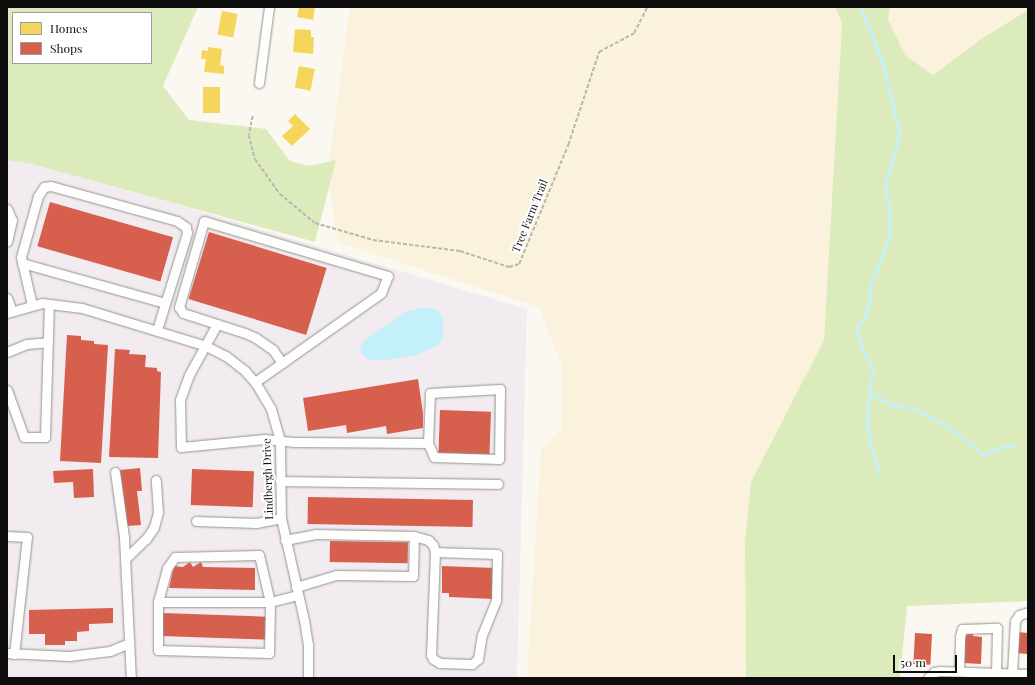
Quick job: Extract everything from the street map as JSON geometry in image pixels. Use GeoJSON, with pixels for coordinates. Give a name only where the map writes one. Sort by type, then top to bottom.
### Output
{"type":"FeatureCollection","features":[{"type":"Feature","properties":{"kind":"street"},"geometry":{"type":"LineString","coordinates":[[259,83],[269,7]]}},
{"type":"Feature","properties":{"kind":"street"},"geometry":{"type":"LineString","coordinates":[[32,305],[21,257],[38,196],[44,187],[50,186],[182,223],[187,232],[157,330]]}},
{"type":"Feature","properties":{"kind":"street"},"geometry":{"type":"LineString","coordinates":[[7,209],[12,220],[7,241]]}},
{"type":"Feature","properties":{"kind":"street"},"geometry":{"type":"LineString","coordinates":[[255,382],[282,363],[381,293],[388,276],[204,221],[179,307],[183,313],[256,338],[273,350],[282,363]]}},
{"type":"Feature","properties":{"kind":"street"},"geometry":{"type":"LineString","coordinates":[[22,262],[165,303]]}},
{"type":"Feature","properties":{"kind":"street"},"geometry":{"type":"LineString","coordinates":[[7,298],[9,312]]}},
{"type":"Feature","properties":{"kind":"street"},"geometry":{"type":"LineString","coordinates":[[7,390],[24,437],[45,437],[49,304]]}},
{"type":"Feature","properties":{"kind":"street","name":"Lindbergh Drive"},"geometry":{"type":"LineString","coordinates":[[9,312],[32,305],[49,304],[82,308],[206,346],[226,356],[245,371],[255,382],[271,409],[280,441],[281,518],[284,540],[308,644],[308,678]]}},
{"type":"Feature","properties":{"kind":"street"},"geometry":{"type":"LineString","coordinates":[[217,324],[189,375],[180,400],[181,447],[265,439],[295,442],[428,443]]}},
{"type":"Feature","properties":{"kind":"street"},"geometry":{"type":"LineString","coordinates":[[7,352],[28,344],[48,342]]}},
{"type":"Feature","properties":{"kind":"street"},"geometry":{"type":"LineString","coordinates":[[500,389],[499,459],[434,457],[428,443],[430,393],[500,389]]}},
{"type":"Feature","properties":{"kind":"street"},"geometry":{"type":"LineString","coordinates":[[115,472],[124,537],[131,678]]}},
{"type":"Feature","properties":{"kind":"street"},"geometry":{"type":"LineString","coordinates":[[125,559],[146,539],[154,527],[158,512],[156,480]]}},
{"type":"Feature","properties":{"kind":"street"},"geometry":{"type":"LineString","coordinates":[[280,481],[498,484]]}},
{"type":"Feature","properties":{"kind":"street"},"geometry":{"type":"LineString","coordinates":[[196,521],[256,523],[281,518]]}},
{"type":"Feature","properties":{"kind":"street"},"geometry":{"type":"LineString","coordinates":[[284,540],[316,534],[414,536],[428,540],[433,545],[434,552],[431,655],[433,659],[440,663],[472,664],[478,659],[482,635],[496,601],[497,554],[434,552]]}},
{"type":"Feature","properties":{"kind":"street"},"geometry":{"type":"LineString","coordinates":[[7,536],[27,537],[10,654],[69,656],[110,651],[129,643]]}},
{"type":"Feature","properties":{"kind":"street"},"geometry":{"type":"LineString","coordinates":[[158,602],[270,602],[336,575],[413,576],[414,536]]}},
{"type":"Feature","properties":{"kind":"street"},"geometry":{"type":"LineString","coordinates":[[259,555],[270,602],[269,653],[158,650],[158,602],[167,568],[175,557],[259,555]]}},
{"type":"Feature","properties":{"kind":"street"},"geometry":{"type":"LineString","coordinates":[[1012,673],[1015,621],[1019,615],[1028,612]]}},
{"type":"Feature","properties":{"kind":"street"},"geometry":{"type":"LineString","coordinates":[[959,672],[960,636],[962,629],[997,628],[996,673]]}},
{"type":"Feature","properties":{"kind":"street"},"geometry":{"type":"LineString","coordinates":[[928,678],[934,672],[940,671],[1028,674]]}},
{"type":"Feature","properties":{"kind":"path","name":"Tree Farm Trail"},"geometry":{"type":"LineString","coordinates":[[252,116],[249,135],[255,159],[280,194],[315,223],[373,240],[460,251],[509,267],[519,264],[568,145],[599,52],[634,33],[647,7]]}},
{"type":"Feature","properties":{"kind":"shaded area"},"geometry":{"type":"Polygon","coordinates":[[[350,7],[835,7],[842,22],[824,340],[751,482],[745,542],[746,678],[527,678],[541,450],[562,428],[562,367],[539,307],[337,242],[328,170],[350,7]]]}},
{"type":"Feature","properties":{"kind":"shaded area"},"geometry":{"type":"Polygon","coordinates":[[[890,7],[1028,7],[1028,10],[981,39],[933,75],[905,55],[888,20],[890,7]]]}},
{"type":"Feature","properties":{"kind":"shaded area"},"geometry":{"type":"Polygon","coordinates":[[[7,160],[32,164],[172,203],[527,309],[517,678],[7,678],[7,160]]]}},
{"type":"Feature","properties":{"kind":"green space"},"geometry":{"type":"Polygon","coordinates":[[[7,7],[198,7],[163,86],[189,120],[266,129],[290,161],[309,166],[336,160],[315,242],[32,164],[7,160],[7,7]]]}},
{"type":"Feature","properties":{"kind":"green space"},"geometry":{"type":"Polygon","coordinates":[[[835,7],[890,7],[888,20],[905,55],[933,75],[981,39],[1028,10],[1028,601],[907,606],[900,678],[746,678],[745,542],[751,482],[824,340],[842,23],[835,7]]]}},
{"type":"Feature","properties":{"kind":"water"},"geometry":{"type":"Polygon","coordinates":[[[422,308],[432,308],[440,312],[443,321],[443,332],[442,339],[437,346],[416,355],[386,360],[369,360],[362,354],[360,349],[362,343],[369,337],[405,312],[422,308]]]}},
{"type":"Feature","properties":{"kind":"building: Homes"},"geometry":{"type":"Polygon","coordinates":[[[299,7],[315,7],[313,20],[297,17],[299,7]]]}},
{"type":"Feature","properties":{"kind":"building: Homes"},"geometry":{"type":"Polygon","coordinates":[[[222,11],[238,14],[233,38],[217,35],[222,11]]]}},
{"type":"Feature","properties":{"kind":"building: Homes"},"geometry":{"type":"Polygon","coordinates":[[[295,29],[311,30],[311,37],[314,37],[313,54],[293,52],[295,29]]]}},
{"type":"Feature","properties":{"kind":"building: Homes"},"geometry":{"type":"Polygon","coordinates":[[[208,47],[222,49],[220,65],[224,66],[224,74],[204,72],[206,59],[201,59],[202,50],[208,51],[208,47]]]}},
{"type":"Feature","properties":{"kind":"building: Homes"},"geometry":{"type":"Polygon","coordinates":[[[299,66],[315,69],[311,91],[295,88],[299,66]]]}},
{"type":"Feature","properties":{"kind":"building: Homes"},"geometry":{"type":"Polygon","coordinates":[[[203,87],[220,87],[220,113],[203,113],[203,87]]]}},
{"type":"Feature","properties":{"kind":"building: Homes"},"geometry":{"type":"Polygon","coordinates":[[[295,114],[310,129],[292,146],[282,136],[293,126],[288,121],[295,114]]]}},
{"type":"Feature","properties":{"kind":"building: Shops"},"geometry":{"type":"Polygon","coordinates":[[[50,202],[173,237],[160,281],[37,246],[50,202]]]}},
{"type":"Feature","properties":{"kind":"building: Shops"},"geometry":{"type":"Polygon","coordinates":[[[209,232],[327,268],[306,335],[189,299],[209,232]]]}},
{"type":"Feature","properties":{"kind":"building: Shops"},"geometry":{"type":"Polygon","coordinates":[[[67,335],[81,336],[81,340],[94,341],[94,344],[108,345],[101,463],[60,461],[67,335]]]}},
{"type":"Feature","properties":{"kind":"building: Shops"},"geometry":{"type":"Polygon","coordinates":[[[115,349],[130,350],[129,354],[146,355],[145,367],[157,368],[157,371],[161,372],[158,458],[109,457],[115,349]]]}},
{"type":"Feature","properties":{"kind":"building: Shops"},"geometry":{"type":"Polygon","coordinates":[[[418,379],[423,413],[423,428],[387,434],[386,426],[347,433],[346,425],[308,431],[303,398],[418,379]]]}},
{"type":"Feature","properties":{"kind":"building: Shops"},"geometry":{"type":"Polygon","coordinates":[[[440,410],[491,412],[489,455],[438,453],[440,410]]]}},
{"type":"Feature","properties":{"kind":"building: Shops"},"geometry":{"type":"Polygon","coordinates":[[[140,468],[142,491],[137,491],[141,525],[127,526],[120,470],[140,468]]]}},
{"type":"Feature","properties":{"kind":"building: Shops"},"geometry":{"type":"Polygon","coordinates":[[[93,469],[94,497],[74,498],[73,482],[54,483],[53,471],[93,469]]]}},
{"type":"Feature","properties":{"kind":"building: Shops"},"geometry":{"type":"Polygon","coordinates":[[[192,469],[254,471],[253,507],[191,505],[192,469]]]}},
{"type":"Feature","properties":{"kind":"building: Shops"},"geometry":{"type":"Polygon","coordinates":[[[308,497],[473,500],[473,527],[308,524],[308,497]]]}},
{"type":"Feature","properties":{"kind":"building: Shops"},"geometry":{"type":"Polygon","coordinates":[[[330,541],[408,542],[408,563],[330,562],[330,541]]]}},
{"type":"Feature","properties":{"kind":"building: Shops"},"geometry":{"type":"Polygon","coordinates":[[[190,562],[193,567],[201,562],[203,567],[255,568],[255,590],[169,588],[174,566],[183,567],[190,562]]]}},
{"type":"Feature","properties":{"kind":"building: Shops"},"geometry":{"type":"Polygon","coordinates":[[[442,566],[495,568],[494,599],[449,597],[449,593],[442,593],[442,566]]]}},
{"type":"Feature","properties":{"kind":"building: Shops"},"geometry":{"type":"Polygon","coordinates":[[[113,608],[113,623],[89,624],[89,631],[77,632],[77,641],[65,641],[65,645],[45,645],[45,634],[29,634],[29,610],[113,608]]]}},
{"type":"Feature","properties":{"kind":"building: Shops"},"geometry":{"type":"Polygon","coordinates":[[[162,613],[266,617],[265,640],[161,636],[162,613]]]}},
{"type":"Feature","properties":{"kind":"building: Shops"},"geometry":{"type":"Polygon","coordinates":[[[1018,632],[1028,633],[1028,654],[1016,653],[1018,632]]]}},
{"type":"Feature","properties":{"kind":"building: Shops"},"geometry":{"type":"Polygon","coordinates":[[[915,633],[932,634],[930,665],[913,664],[915,633]]]}},
{"type":"Feature","properties":{"kind":"building: Shops"},"geometry":{"type":"Polygon","coordinates":[[[967,633],[973,633],[973,636],[982,637],[981,664],[963,663],[964,637],[966,637],[967,633]]]}},
{"type":"Feature","properties":{"kind":"waterway"},"geometry":{"type":"LineString","coordinates":[[861,7],[883,63],[900,134],[886,186],[890,215],[889,240],[872,282],[868,310],[864,321],[857,327],[860,343],[873,368],[867,421],[871,445],[880,476]]}},
{"type":"Feature","properties":{"kind":"waterway"},"geometry":{"type":"LineString","coordinates":[[870,393],[891,404],[915,409],[936,420],[950,428],[984,455],[995,449],[1014,445]]}}]}
